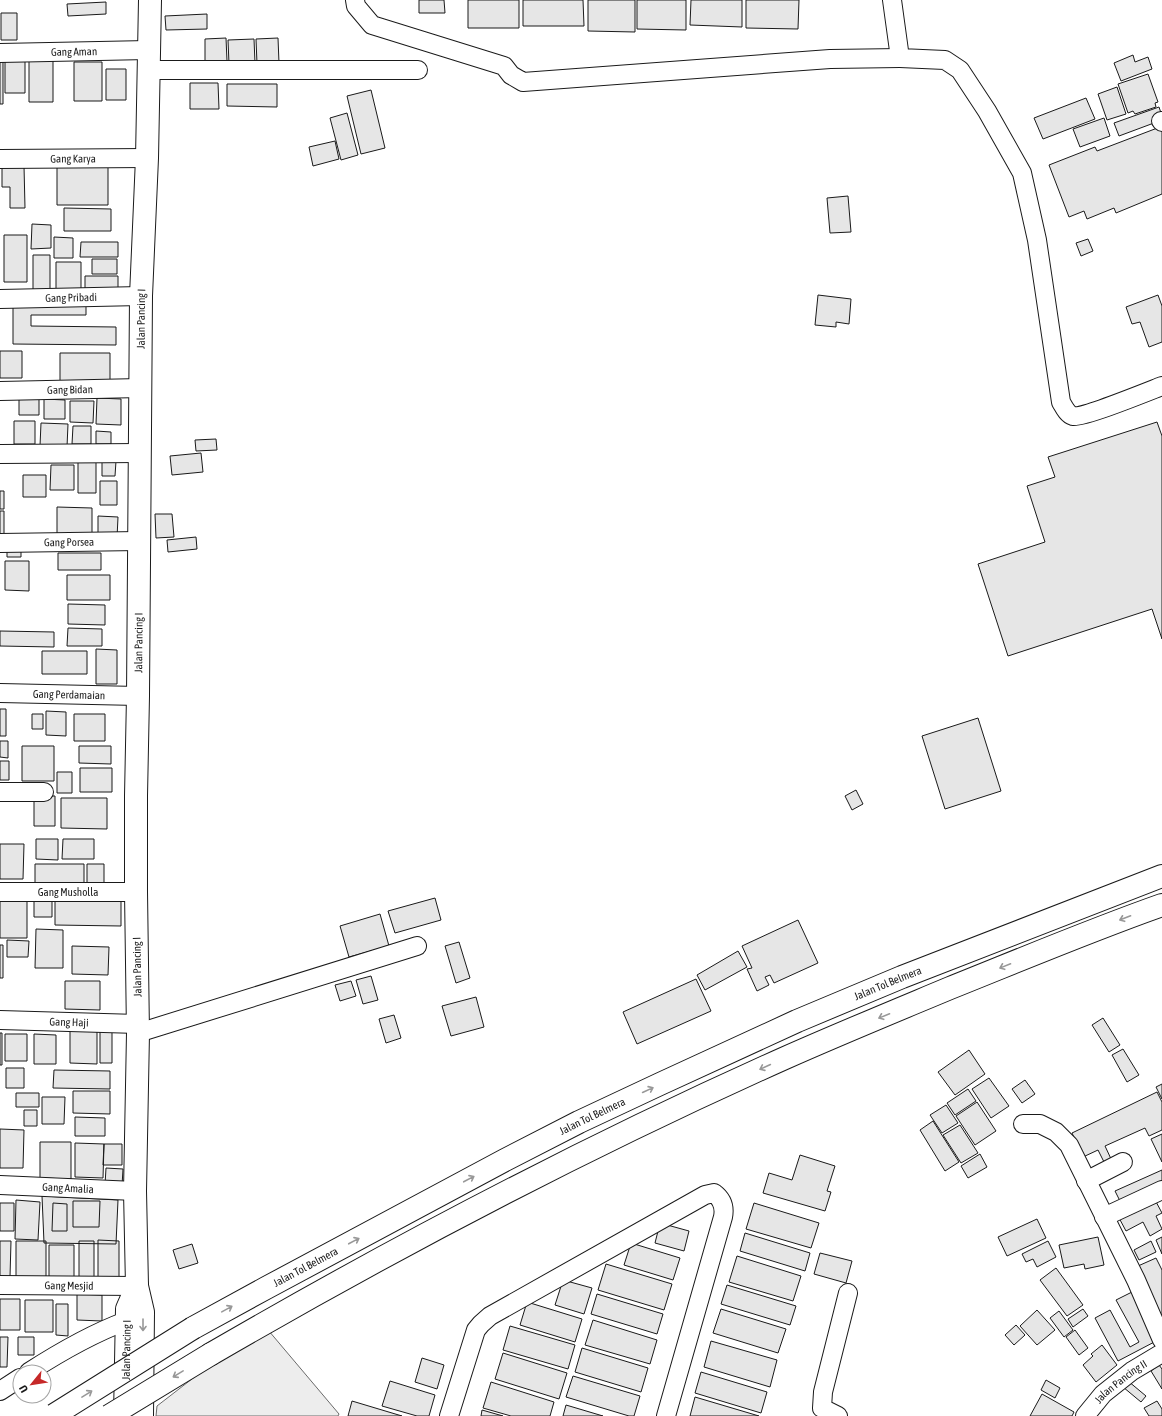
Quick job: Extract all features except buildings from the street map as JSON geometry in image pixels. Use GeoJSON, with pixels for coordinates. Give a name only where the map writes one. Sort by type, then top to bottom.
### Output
{"type":"FeatureCollection","features":[{"type":"Feature","properties":{"kind":"main road","name":"Jalan Pancing I"},"geometry":{"type":"LineString","coordinates":[[142,1416],[143,1312],[137,1286],[135,1191],[138,1028],[136,796],[141,296],[147,158],[150,0]]}},
{"type":"Feature","properties":{"kind":"main road","name":"Jalan Tol Belmera"},"geometry":{"type":"LineString","coordinates":[[53,1416],[193,1328],[579,1122],[797,1021],[902,977],[1162,876]]}},
{"type":"Feature","properties":{"kind":"main road"},"geometry":{"type":"LineString","coordinates":[[109,1416],[299,1304],[532,1179],[656,1117],[784,1058],[852,1029],[1038,953],[1162,905]]}},
{"type":"Feature","properties":{"kind":"main road","name":"Jalan Pancing I"},"geometry":{"type":"LineString","coordinates":[[125,1416],[126,1309],[137,1286]]}},
{"type":"Feature","properties":{"kind":"street"},"geometry":{"type":"LineString","coordinates":[[356,0],[356,6],[372,24],[504,66],[511,75],[523,82],[830,59],[900,58],[945,60],[960,70],[987,111],[1022,173],[1037,240],[1061,402],[1066,412],[1073,416],[1079,416],[1162,386]]}},
{"type":"Feature","properties":{"kind":"street"},"geometry":{"type":"LineString","coordinates":[[892,0],[900,58]]}},
{"type":"Feature","properties":{"kind":"street","name":"Gang Aman"},"geometry":{"type":"LineString","coordinates":[[0,52],[148,60],[418,70]]}},
{"type":"Feature","properties":{"kind":"street","name":"Gang Karya"},"geometry":{"type":"LineString","coordinates":[[0,159],[147,158]]}},
{"type":"Feature","properties":{"kind":"street","name":"Gang Pribadi"},"geometry":{"type":"LineString","coordinates":[[0,299],[141,296]]}},
{"type":"Feature","properties":{"kind":"street","name":"Gang Bidan"},"geometry":{"type":"LineString","coordinates":[[0,391],[141,388]]}},
{"type":"Feature","properties":{"kind":"street"},"geometry":{"type":"LineString","coordinates":[[0,454],[140,453]]}},
{"type":"Feature","properties":{"kind":"street","name":"Gang Porsea"},"geometry":{"type":"LineString","coordinates":[[0,543],[139,541]]}},
{"type":"Feature","properties":{"kind":"street","name":"Gang Perdamaian"},"geometry":{"type":"LineString","coordinates":[[0,693],[138,696]]}},
{"type":"Feature","properties":{"kind":"street"},"geometry":{"type":"LineString","coordinates":[[0,792],[44,792]]}},
{"type":"Feature","properties":{"kind":"street","name":"Gang Musholla"},"geometry":{"type":"LineString","coordinates":[[0,892],[136,892]]}},
{"type":"Feature","properties":{"kind":"street","name":"Gang Haji"},"geometry":{"type":"LineString","coordinates":[[0,1020],[138,1028],[417,946]]}},
{"type":"Feature","properties":{"kind":"street"},"geometry":{"type":"LineString","coordinates":[[1023,1124],[1040,1124],[1056,1132],[1069,1145],[1136,1280],[1162,1340]]}},
{"type":"Feature","properties":{"kind":"street"},"geometry":{"type":"LineString","coordinates":[[1086,1181],[1123,1162]]}},
{"type":"Feature","properties":{"kind":"street","name":"Gang Amalia"},"geometry":{"type":"LineString","coordinates":[[0,1185],[135,1191]]}},
{"type":"Feature","properties":{"kind":"street"},"geometry":{"type":"LineString","coordinates":[[1104,1217],[1162,1190]]}},
{"type":"Feature","properties":{"kind":"street"},"geometry":{"type":"LineString","coordinates":[[449,1416],[476,1330],[490,1316],[705,1195],[714,1193],[719,1197],[723,1205],[725,1210],[724,1217],[666,1416]]}},
{"type":"Feature","properties":{"kind":"street","name":"Gang Mesjid"},"geometry":{"type":"LineString","coordinates":[[0,1285],[137,1286]]}},
{"type":"Feature","properties":{"kind":"street"},"geometry":{"type":"LineString","coordinates":[[826,1413],[824,1392],[848,1293]]}},
{"type":"Feature","properties":{"kind":"street"},"geometry":{"type":"LineString","coordinates":[[41,1364],[88,1337],[126,1321]]}},
{"type":"Feature","properties":{"kind":"street","name":"Jalan Pancing II"},"geometry":{"type":"LineString","coordinates":[[1084,1416],[1103,1394],[1132,1371],[1162,1353]]}},
{"type":"Feature","properties":{"kind":"street"},"geometry":{"type":"LineString","coordinates":[[0,1391],[12,1383]]}},
{"type":"Feature","properties":{"kind":"shaded area"},"geometry":{"type":"Polygon","coordinates":[[[263,1324],[339,1414],[338,1416],[156,1416],[157,1406],[263,1324]]]}}]}
